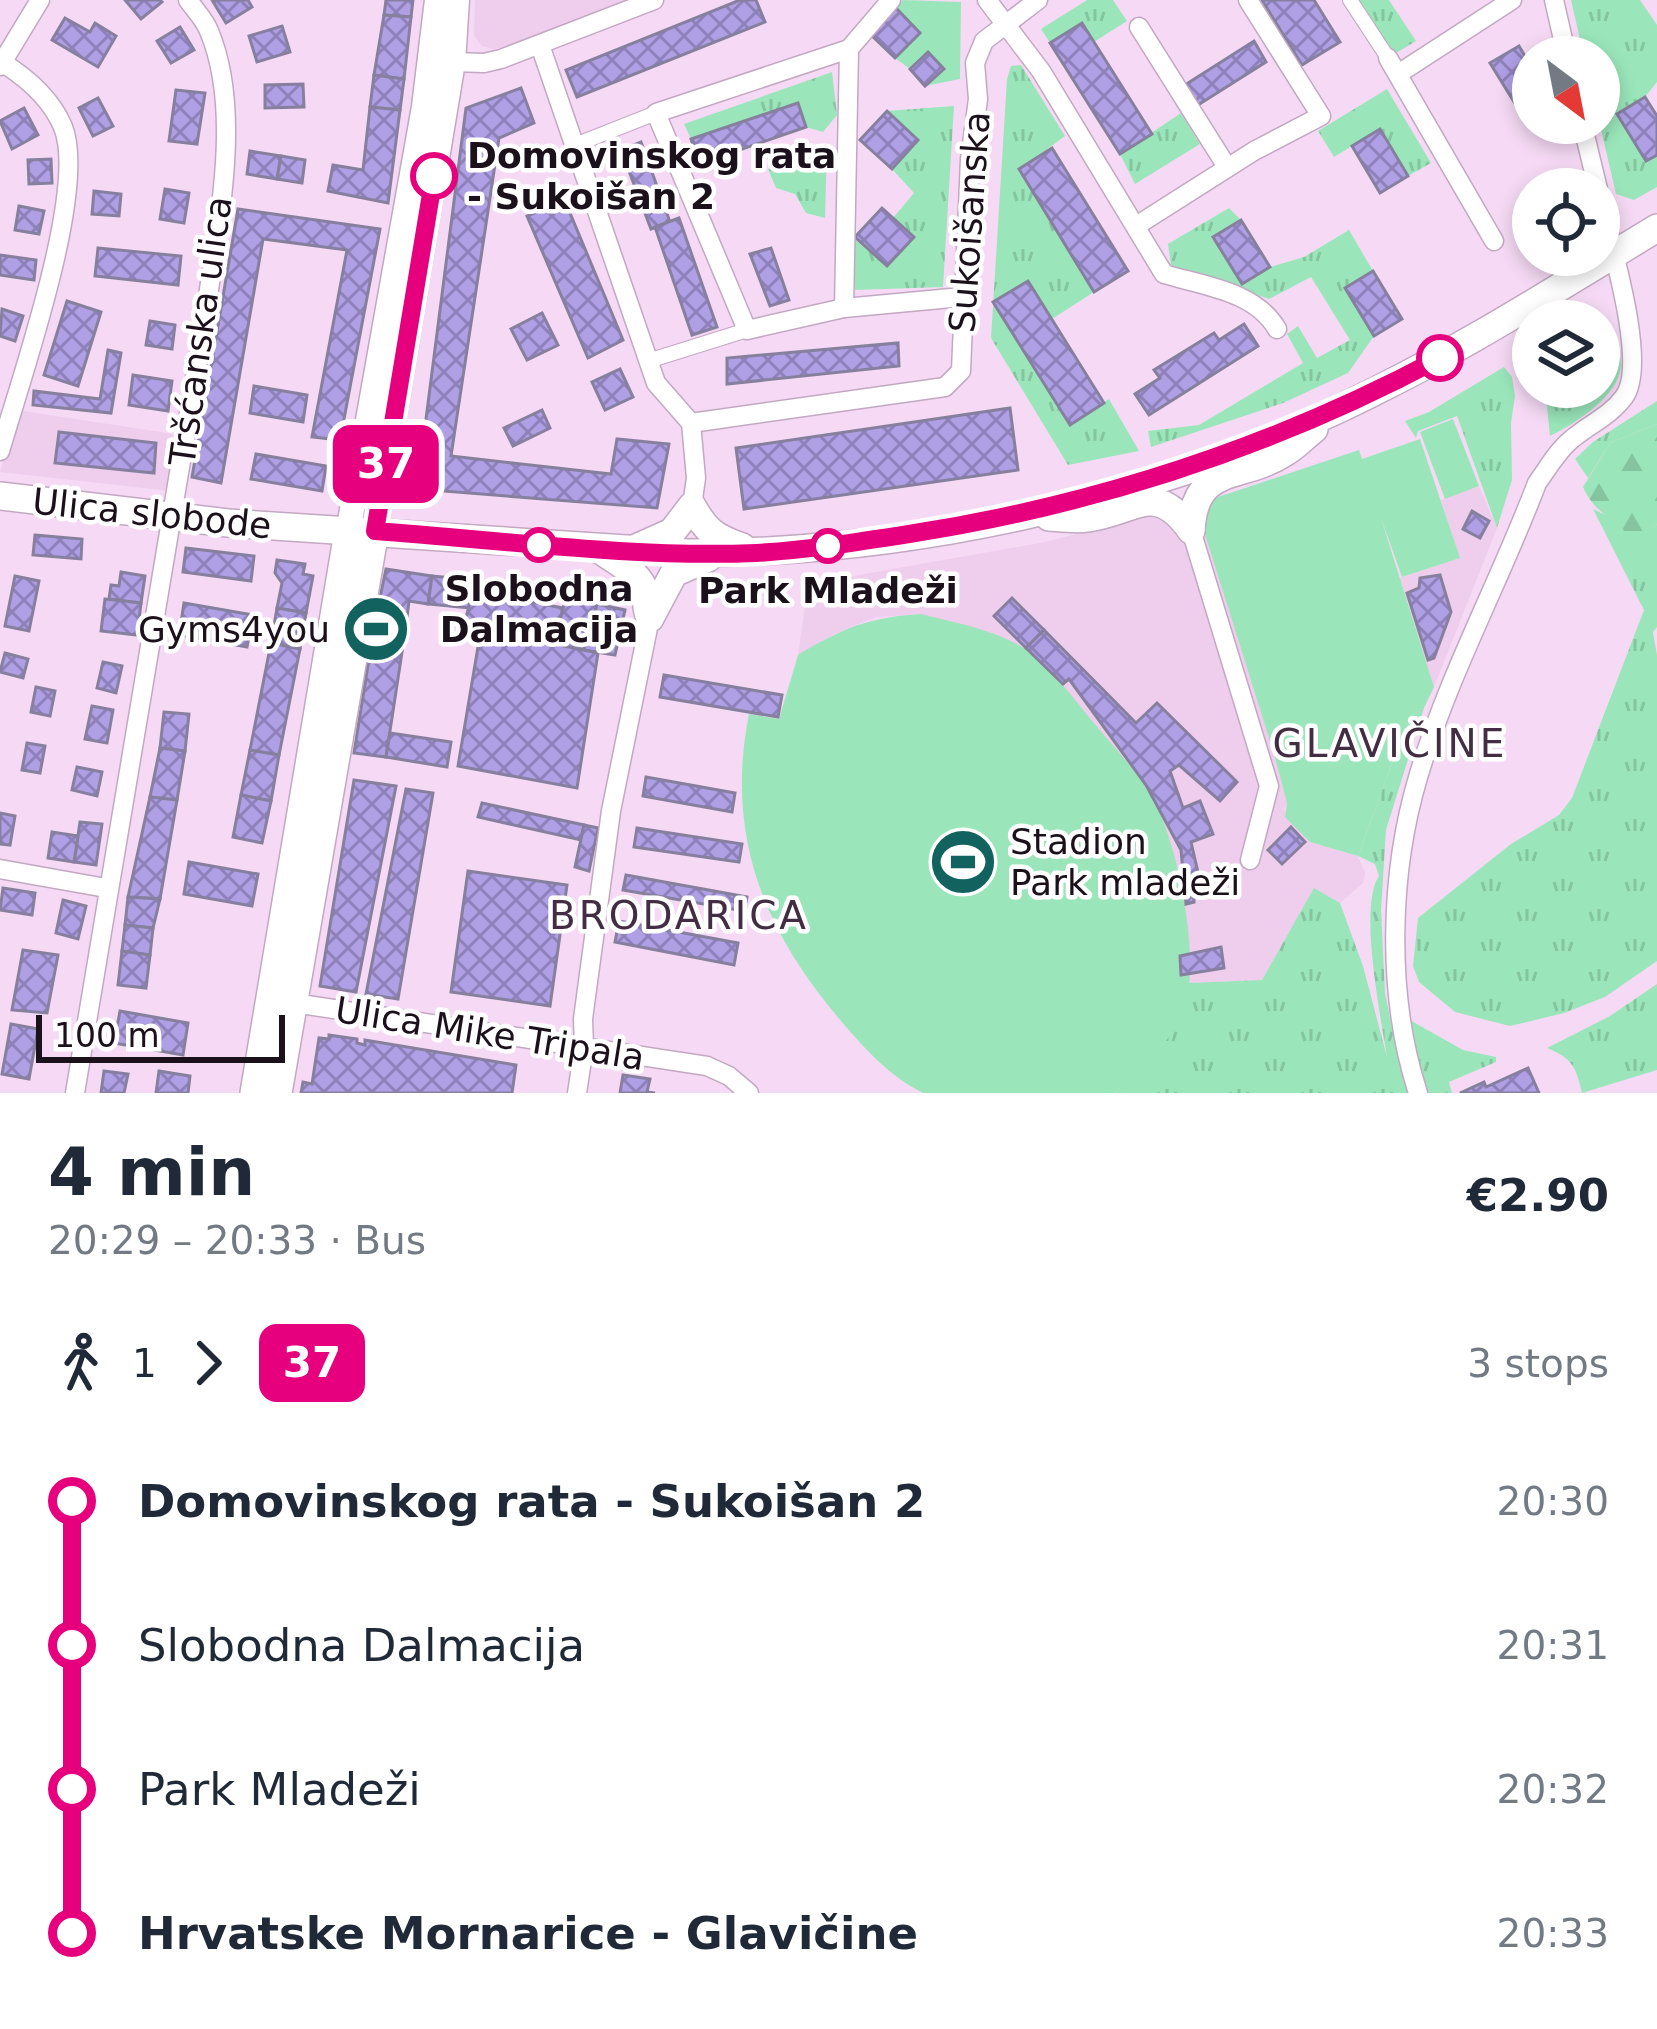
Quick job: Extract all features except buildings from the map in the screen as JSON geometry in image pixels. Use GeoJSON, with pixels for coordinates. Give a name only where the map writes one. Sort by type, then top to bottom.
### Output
{"type":"FeatureCollection","features":[{"type":"Feature","properties":{"kind":"main road"},"geometry":{"type":"LineString","coordinates":[[1620,251],[1657,228]]}},
{"type":"Feature","properties":{"kind":"main road"},"geometry":{"type":"LineString","coordinates":[[1015,516],[1176,472],[1336,411],[1489,331],[1579,276]]}},
{"type":"Feature","properties":{"kind":"main road"},"geometry":{"type":"LineString","coordinates":[[1191,530],[1201,490],[1282,455],[1336,411]]}},
{"type":"Feature","properties":{"kind":"main road","name":"Ulica slobode"},"geometry":{"type":"LineString","coordinates":[[0,496],[173,517],[362,532],[724,553],[847,544],[1015,516]]}},
{"type":"Feature","properties":{"kind":"main road"},"geometry":{"type":"LineString","coordinates":[[1015,516],[1087,518],[1157,501],[1172,508],[1191,530]]}},
{"type":"Feature","properties":{"kind":"main road"},"geometry":{"type":"LineString","coordinates":[[631,550],[672,532],[692,506],[718,540],[757,553]]}},
{"type":"Feature","properties":{"kind":"main road"},"geometry":{"type":"LineString","coordinates":[[278,1093],[362,532]]}},
{"type":"Feature","properties":{"kind":"main road"},"geometry":{"type":"LineString","coordinates":[[254,1093],[362,532]]}},
{"type":"Feature","properties":{"kind":"main road"},"geometry":{"type":"LineString","coordinates":[[597,548],[635,576],[645,592],[650,618]]}},
{"type":"Feature","properties":{"kind":"main road"},"geometry":{"type":"LineString","coordinates":[[650,618],[674,573],[724,553]]}},
{"type":"Feature","properties":{"kind":"street"},"geometry":{"type":"LineString","coordinates":[[0,451],[67,201],[70,163],[63,128],[27,79],[1,63],[40,0]]}},
{"type":"Feature","properties":{"kind":"street","name":"Tršćanska ulica"},"geometry":{"type":"LineString","coordinates":[[75,1093],[106,888],[173,517],[221,188],[225,91],[209,28],[188,0]]}},
{"type":"Feature","properties":{"kind":"street"},"geometry":{"type":"LineString","coordinates":[[362,532],[437,0]]}},
{"type":"Feature","properties":{"kind":"street"},"geometry":{"type":"LineString","coordinates":[[362,532],[453,62],[457,0]]}},
{"type":"Feature","properties":{"kind":"street"},"geometry":{"type":"LineString","coordinates":[[453,62],[484,63],[654,0]]}},
{"type":"Feature","properties":{"kind":"street"},"geometry":{"type":"LineString","coordinates":[[575,145],[848,49],[891,0]]}},
{"type":"Feature","properties":{"kind":"street"},"geometry":{"type":"LineString","coordinates":[[987,0],[1008,23],[1165,274],[1243,297],[1268,314],[1277,329]]}},
{"type":"Feature","properties":{"kind":"street","name":"Sukoišanska"},"geometry":{"type":"LineString","coordinates":[[691,424],[945,387],[961,371],[970,159],[978,99],[975,63],[984,41],[1038,0]]}},
{"type":"Feature","properties":{"kind":"street"},"geometry":{"type":"LineString","coordinates":[[1136,226],[1227,167],[1321,116],[1248,0]]}},
{"type":"Feature","properties":{"kind":"street"},"geometry":{"type":"LineString","coordinates":[[1350,0],[1495,241]]}},
{"type":"Feature","properties":{"kind":"street"},"geometry":{"type":"LineString","coordinates":[[1393,66],[1512,0]]}},
{"type":"Feature","properties":{"kind":"street"},"geometry":{"type":"LineString","coordinates":[[1554,0],[1562,36]]}},
{"type":"Feature","properties":{"kind":"street"},"geometry":{"type":"LineString","coordinates":[[1139,27],[1227,167]]}},
{"type":"Feature","properties":{"kind":"street"},"geometry":{"type":"LineString","coordinates":[[540,45],[656,383],[691,424],[696,478],[692,506]]}},
{"type":"Feature","properties":{"kind":"street"},"geometry":{"type":"LineString","coordinates":[[844,308],[848,49]]}},
{"type":"Feature","properties":{"kind":"street"},"geometry":{"type":"LineString","coordinates":[[656,113],[747,330]]}},
{"type":"Feature","properties":{"kind":"street"},"geometry":{"type":"LineString","coordinates":[[1418,1093],[1404,1050],[1397,917],[1401,860],[1418,776],[1537,483],[1568,441],[1611,412],[1628,392],[1635,371],[1617,276]]}},
{"type":"Feature","properties":{"kind":"street"},"geometry":{"type":"LineString","coordinates":[[648,361],[747,330],[844,308],[962,297]]}},
{"type":"Feature","properties":{"kind":"street"},"geometry":{"type":"LineString","coordinates":[[1191,530],[1269,787],[1250,860]]}},
{"type":"Feature","properties":{"kind":"street"},"geometry":{"type":"LineString","coordinates":[[577,1093],[611,811],[650,618]]}},
{"type":"Feature","properties":{"kind":"street"},"geometry":{"type":"LineString","coordinates":[[0,869],[106,888]]}},
{"type":"Feature","properties":{"kind":"street","name":"Ulica Mike Tripala"},"geometry":{"type":"LineString","coordinates":[[293,1003],[707,1066],[749,1093]]}},
{"type":"Feature","properties":{"kind":"shaded area"},"geometry":{"type":"Polygon","coordinates":[[[475,0],[633,0],[523,43],[493,49],[482,46],[474,36],[475,0]]]}},
{"type":"Feature","properties":{"kind":"shaded area"},"geometry":{"type":"Polygon","coordinates":[[[17,410],[180,435],[171,491],[0,472],[17,410]]]}},
{"type":"Feature","properties":{"kind":"shaded area"},"geometry":{"type":"Polygon","coordinates":[[[1479,486],[1497,528],[1434,687],[1400,578],[1459,558],[1441,500],[1479,486]]]}},
{"type":"Feature","properties":{"kind":"shaded area"},"geometry":{"type":"Polygon","coordinates":[[[1209,500],[1201,518],[1274,754],[1287,803],[1284,810],[1310,842],[1358,856],[1365,873],[1363,883],[1340,903],[1314,889],[1262,980],[1187,983],[1184,898],[1159,810],[1083,710],[1027,650],[989,632],[920,614],[876,617],[798,655],[808,584],[1045,542],[1209,500]]]}},
{"type":"Feature","properties":{"kind":"green space"},"geometry":{"type":"Polygon","coordinates":[[[903,0],[961,2],[960,79],[925,86],[943,69],[929,53],[910,69],[895,58],[920,33],[896,8],[903,0]]]}},
{"type":"Feature","properties":{"kind":"green space"},"geometry":{"type":"Polygon","coordinates":[[[1087,0],[1113,0],[1127,21],[1094,42],[1082,24],[1050,43],[1041,29],[1087,0]]]}},
{"type":"Feature","properties":{"kind":"green space"},"geometry":{"type":"Polygon","coordinates":[[[1350,0],[1389,0],[1416,41],[1388,58],[1350,0]]]}},
{"type":"Feature","properties":{"kind":"green space"},"geometry":{"type":"Polygon","coordinates":[[[1571,0],[1640,0],[1657,25],[1657,82],[1645,97],[1620,113],[1620,36],[1579,36],[1571,0]]]}},
{"type":"Feature","properties":{"kind":"green space"},"geometry":{"type":"Polygon","coordinates":[[[1021,65],[1065,136],[1019,170],[1094,292],[1052,319],[1028,281],[993,303],[1007,79],[1011,66],[1021,65]]]}},
{"type":"Feature","properties":{"kind":"green space"},"geometry":{"type":"Polygon","coordinates":[[[832,72],[837,115],[823,132],[806,127],[797,103],[691,139],[684,124],[832,72]]]}},
{"type":"Feature","properties":{"kind":"green space"},"geometry":{"type":"Polygon","coordinates":[[[1387,89],[1431,163],[1408,176],[1380,129],[1334,157],[1318,131],[1387,89]]]}},
{"type":"Feature","properties":{"kind":"green space"},"geometry":{"type":"Polygon","coordinates":[[[954,106],[943,287],[855,290],[855,237],[887,266],[913,237],[893,218],[914,193],[892,169],[918,140],[887,111],[954,106]]]}},
{"type":"Feature","properties":{"kind":"green space"},"geometry":{"type":"Polygon","coordinates":[[[1181,113],[1200,144],[1135,184],[1120,154],[1181,113]]]}},
{"type":"Feature","properties":{"kind":"green space"},"geometry":{"type":"Polygon","coordinates":[[[1620,117],[1646,161],[1657,155],[1657,187],[1634,200],[1620,195],[1620,168],[1610,168],[1604,144],[1620,144],[1620,117]]]}},
{"type":"Feature","properties":{"kind":"green space"},"geometry":{"type":"Polygon","coordinates":[[[827,147],[825,218],[806,213],[795,194],[776,188],[768,169],[827,147]]]}},
{"type":"Feature","properties":{"kind":"green space"},"geometry":{"type":"Polygon","coordinates":[[[1229,208],[1241,220],[1213,238],[1242,284],[1270,267],[1304,257],[1349,230],[1373,271],[1345,289],[1374,336],[1348,373],[1283,403],[1151,447],[1148,431],[1199,425],[1303,363],[1287,334],[1298,326],[1317,358],[1350,340],[1311,277],[1269,299],[1171,265],[1168,244],[1229,208]]]}},
{"type":"Feature","properties":{"kind":"green space"},"geometry":{"type":"Polygon","coordinates":[[[993,303],[1069,424],[1109,399],[1139,451],[1068,465],[991,338],[993,303]]]}},
{"type":"Feature","properties":{"kind":"green space"},"geometry":{"type":"Polygon","coordinates":[[[1504,367],[1512,377],[1512,480],[1497,528],[1457,416],[1418,431],[1416,438],[1405,421],[1504,367]]]}},
{"type":"Feature","properties":{"kind":"green space"},"geometry":{"type":"Polygon","coordinates":[[[1657,401],[1657,424],[1610,443],[1588,478],[1575,459],[1657,401]]]}},
{"type":"Feature","properties":{"kind":"green space"},"geometry":{"type":"Polygon","coordinates":[[[1547,408],[1594,408],[1572,424],[1550,436],[1547,408]]]}},
{"type":"Feature","properties":{"kind":"green space"},"geometry":{"type":"Polygon","coordinates":[[[1453,419],[1479,486],[1445,499],[1420,432],[1453,419]]]}},
{"type":"Feature","properties":{"kind":"green space"},"geometry":{"type":"Polygon","coordinates":[[[1657,424],[1657,524],[1632,539],[1599,510],[1583,487],[1610,443],[1657,424]]]}},
{"type":"Feature","properties":{"kind":"green space"},"geometry":{"type":"Polygon","coordinates":[[[1420,439],[1460,558],[1402,577],[1381,518],[1434,687],[1424,708],[1409,717],[1358,856],[1310,842],[1285,817],[1287,803],[1274,754],[1200,518],[1209,500],[1359,450],[1362,459],[1420,439]]]}},
{"type":"Feature","properties":{"kind":"green space"},"geometry":{"type":"Polygon","coordinates":[[[1593,509],[1615,520],[1632,538],[1657,524],[1657,627],[1653,632],[1657,655],[1657,961],[1605,997],[1510,1026],[1455,1012],[1419,982],[1413,966],[1418,918],[1511,844],[1559,815],[1572,798],[1644,610],[1593,509]]]}},
{"type":"Feature","properties":{"kind":"green space","name":"Stadion Park mladeži"},"geometry":{"type":"Polygon","coordinates":[[[921,614],[987,632],[1034,656],[1130,765],[1159,811],[1185,905],[1190,958],[1186,1000],[1167,1040],[1114,1093],[923,1093],[888,1070],[841,1021],[790,952],[771,916],[747,840],[742,800],[749,714],[779,719],[798,655],[871,621],[921,614]]]}},
{"type":"Feature","properties":{"kind":"green space"},"geometry":{"type":"Polygon","coordinates":[[[1424,708],[1386,830],[1381,911],[1385,993],[1411,1093],[1114,1093],[1159,1043],[1178,1011],[1187,983],[1262,980],[1314,888],[1340,903],[1363,966],[1387,1057],[1371,936],[1373,891],[1379,876],[1375,864],[1358,856],[1409,717],[1424,708]]]}},
{"type":"Feature","properties":{"kind":"green space"},"geometry":{"type":"Polygon","coordinates":[[[1657,984],[1657,1070],[1582,1093],[1572,1064],[1547,1048],[1610,1016],[1657,984]]]}},
{"type":"Feature","properties":{"kind":"green space"},"geometry":{"type":"Polygon","coordinates":[[[1408,1019],[1463,1050],[1496,1057],[1496,1062],[1449,1082],[1452,1093],[1429,1093],[1417,1064],[1408,1019]]]}},
{"type":"Feature","properties":{"kind":"bus line","name":"37"},"geometry":{"type":"LineString","coordinates":[[434,176],[375,531],[539,545],[757,553],[970,524],[1069,504],[1176,472],[1336,411],[1440,358]]}},
{"type":"Feature","properties":{"kind":"place","name":"Domovinskog rata - Sukoišan 2"},"geometry":{"type":"Point","coordinates":[434,176]}},
{"type":"Feature","properties":{"kind":"place","name":"Slobodna Dalmacija"},"geometry":{"type":"Point","coordinates":[539,545]}},
{"type":"Feature","properties":{"kind":"place","name":"Park Mladeži"},"geometry":{"type":"Point","coordinates":[828,546]}},
{"type":"Feature","properties":{"kind":"place","name":"Gyms4you"},"geometry":{"type":"Point","coordinates":[376,629]}},
{"type":"Feature","properties":{"kind":"place","name":"Stadion Park mladeži"},"geometry":{"type":"Point","coordinates":[963,862]}},
{"type":"Feature","properties":{"kind":"district","name":"GLAVIČINE"},"geometry":{"type":"Point","coordinates":[1390,743]}},
{"type":"Feature","properties":{"kind":"district","name":"BRODARICA"},"geometry":{"type":"Point","coordinates":[679,915]}}]}
